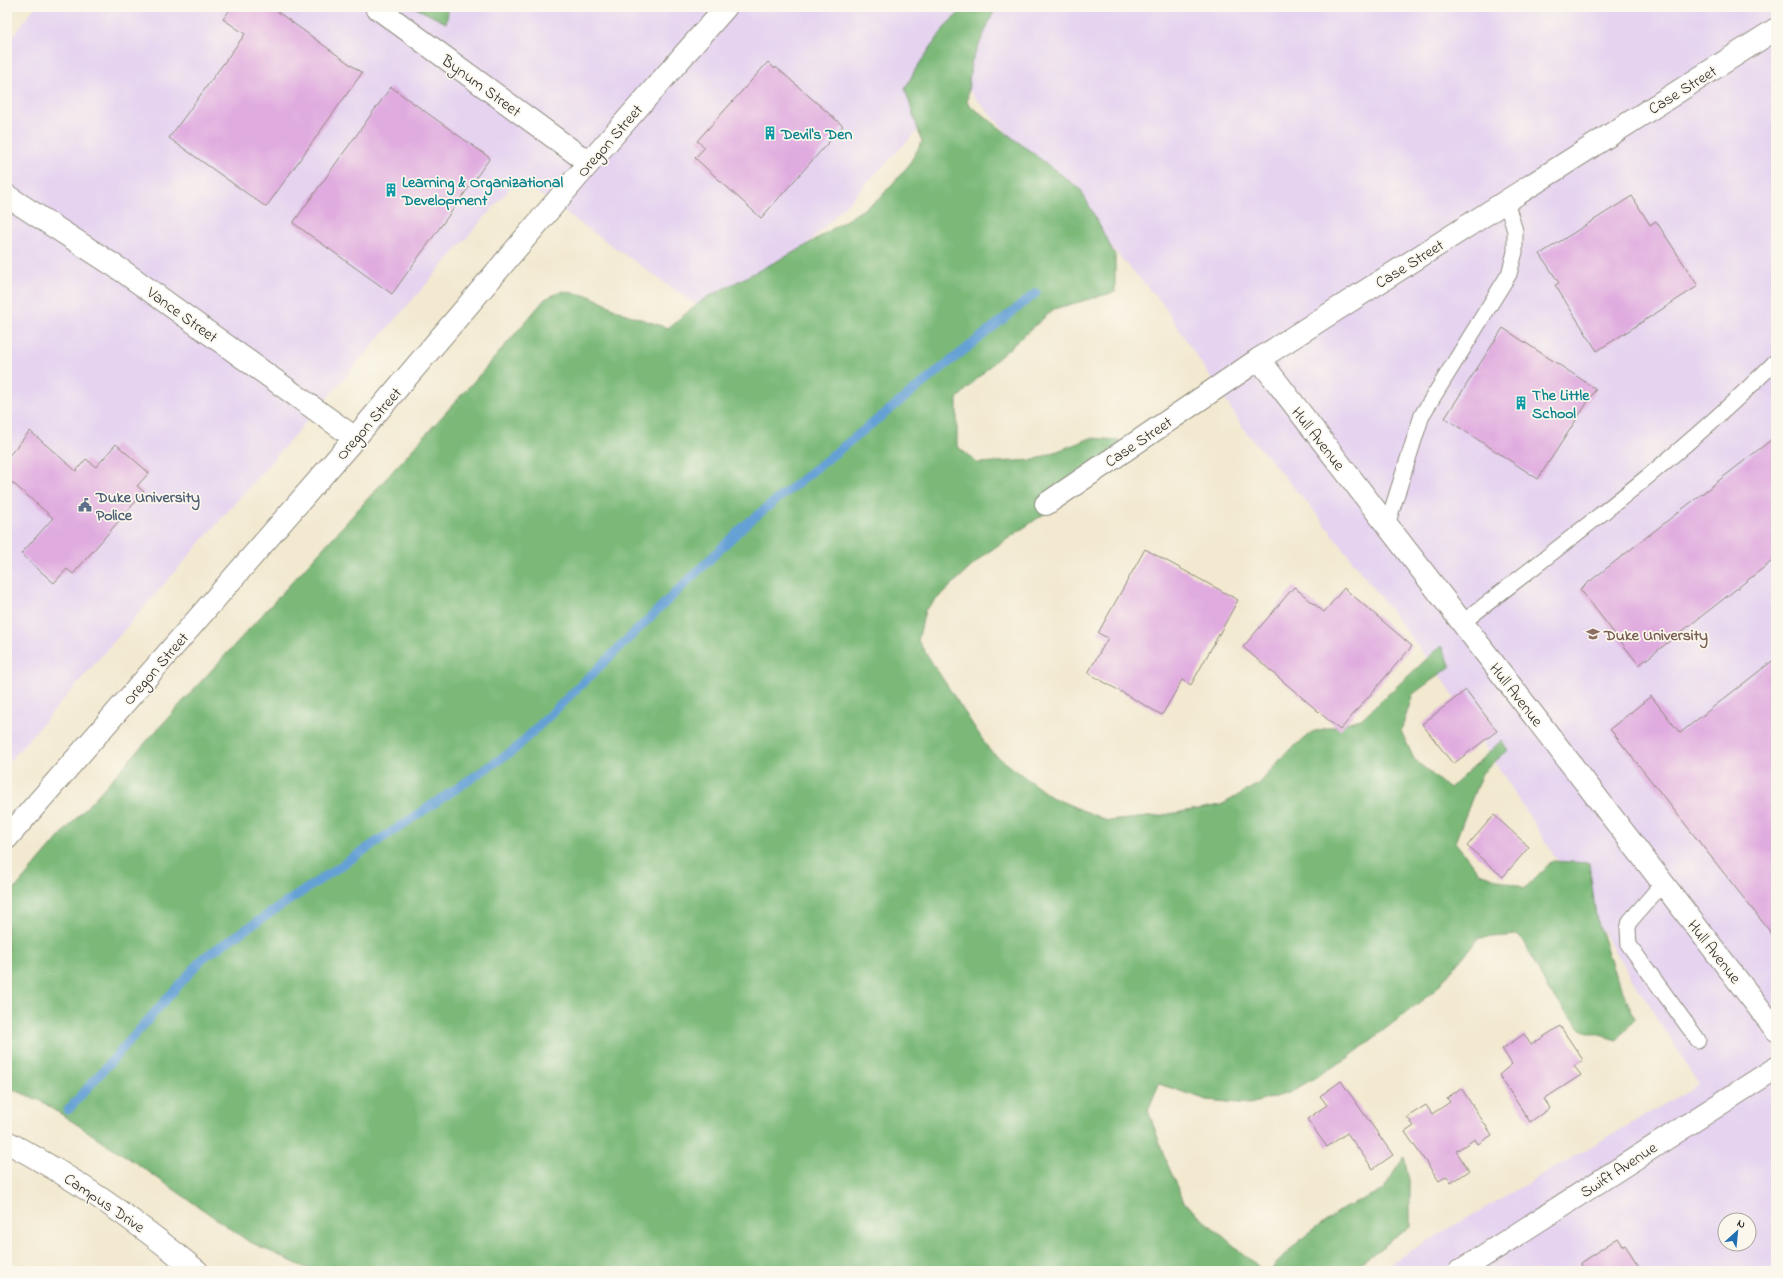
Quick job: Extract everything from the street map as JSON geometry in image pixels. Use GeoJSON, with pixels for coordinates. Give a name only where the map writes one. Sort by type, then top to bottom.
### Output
{"type":"FeatureCollection","features":[{"type":"Feature","properties":{"kind":"street","name":"Bynum Street"},"geometry":{"type":"LineString","coordinates":[[376,7],[589,163]]}},
{"type":"Feature","properties":{"kind":"street","name":"Oregon Street"},"geometry":{"type":"LineString","coordinates":[[7,838],[355,438],[589,163],[726,7]]}},
{"type":"Feature","properties":{"kind":"street","name":"Case Street"},"geometry":{"type":"LineString","coordinates":[[1046,504],[1259,359],[1776,29]]}},
{"type":"Feature","properties":{"kind":"street","name":"Vance Street"},"geometry":{"type":"LineString","coordinates":[[7,196],[124,272],[355,438]]}},
{"type":"Feature","properties":{"kind":"street","name":"Hull Avenue"},"geometry":{"type":"LineString","coordinates":[[1259,359],[1776,1030]]}},
{"type":"Feature","properties":{"kind":"street","name":"Swift Avenue"},"geometry":{"type":"LineString","coordinates":[[1460,1271],[1776,1068]]}},
{"type":"Feature","properties":{"kind":"street","name":"Campus Drive"},"geometry":{"type":"LineString","coordinates":[[7,1142],[74,1180],[159,1239],[197,1271]]}},
{"type":"Feature","properties":{"kind":"lane"},"geometry":{"type":"LineString","coordinates":[[1387,525],[1422,415],[1509,274],[1515,252],[1515,231],[1506,201]]}},
{"type":"Feature","properties":{"kind":"lane"},"geometry":{"type":"LineString","coordinates":[[1462,622],[1639,485],[1734,403],[1776,361]]}},
{"type":"Feature","properties":{"kind":"lane"},"geometry":{"type":"LineString","coordinates":[[1663,883],[1630,921],[1628,929],[1629,945],[1698,1040]]}},
{"type":"Feature","properties":{"kind":"shaded area","name":"Duke University"},"geometry":{"type":"Polygon","coordinates":[[[35,7],[1776,7],[1776,1271],[1376,1271],[1699,1084],[1442,678],[1320,518],[1246,432],[1162,303],[963,84],[727,327],[518,179],[7,764],[7,44],[35,7]]]}},
{"type":"Feature","properties":{"kind":"green space"},"geometry":{"type":"Polygon","coordinates":[[[414,7],[449,7],[446,23],[414,7]]]}},
{"type":"Feature","properties":{"kind":"green space"},"geometry":{"type":"Polygon","coordinates":[[[966,7],[995,7],[971,63],[967,103],[1081,190],[1115,255],[1115,292],[1054,309],[996,360],[957,399],[957,446],[977,463],[1034,460],[1091,438],[1119,440],[1120,462],[984,555],[925,610],[918,641],[990,751],[1051,797],[1108,821],[1158,816],[1221,805],[1260,783],[1284,755],[1312,732],[1361,719],[1441,646],[1451,666],[1413,694],[1401,731],[1414,759],[1449,789],[1501,741],[1508,750],[1482,773],[1455,842],[1479,873],[1525,888],[1552,861],[1589,863],[1596,916],[1613,969],[1635,1019],[1617,1040],[1582,1030],[1548,990],[1525,943],[1517,935],[1479,938],[1434,991],[1348,1058],[1289,1093],[1250,1104],[1207,1100],[1159,1084],[1148,1110],[1166,1161],[1184,1202],[1258,1267],[1265,1271],[312,1271],[248,1241],[136,1163],[41,1101],[7,1087],[7,898],[61,835],[484,370],[545,299],[562,291],[590,296],[623,313],[668,328],[704,299],[802,248],[878,200],[908,166],[922,142],[905,89],[915,70],[947,24],[966,7]]]}},
{"type":"Feature","properties":{"kind":"green space"},"geometry":{"type":"Polygon","coordinates":[[[1404,1156],[1410,1185],[1410,1227],[1349,1271],[1269,1271],[1300,1240],[1337,1212],[1383,1190],[1404,1156]]]}},
{"type":"Feature","properties":{"kind":"building"},"geometry":{"type":"Polygon","coordinates":[[[232,7],[271,7],[362,73],[266,207],[169,138],[245,34],[223,19],[232,7]]]}},
{"type":"Feature","properties":{"kind":"building","name":"Devil's Den"},"geometry":{"type":"Polygon","coordinates":[[[768,62],[775,69],[776,67],[843,126],[761,218],[695,158],[705,147],[697,141],[768,62]]]}},
{"type":"Feature","properties":{"kind":"building","name":"Learning & Organizational Development"},"geometry":{"type":"Polygon","coordinates":[[[391,87],[490,158],[392,294],[293,223],[391,87]]]}},
{"type":"Feature","properties":{"kind":"building"},"geometry":{"type":"Polygon","coordinates":[[[1632,196],[1650,225],[1656,221],[1698,286],[1597,351],[1555,285],[1559,283],[1540,254],[1632,196]]]}},
{"type":"Feature","properties":{"kind":"building","name":"The Little School"},"geometry":{"type":"Polygon","coordinates":[[[1503,328],[1596,389],[1538,479],[1445,418],[1503,328]]]}},
{"type":"Feature","properties":{"kind":"building","name":"Duke University Police"},"geometry":{"type":"Polygon","coordinates":[[[30,431],[76,471],[86,459],[96,467],[116,444],[149,473],[137,486],[144,492],[73,574],[67,569],[54,583],[21,554],[53,518],[7,478],[7,458],[30,431]]]}},
{"type":"Feature","properties":{"kind":"building"},"geometry":{"type":"Polygon","coordinates":[[[1776,436],[1776,558],[1639,665],[1580,589],[1776,436]]]}},
{"type":"Feature","properties":{"kind":"building"},"geometry":{"type":"Polygon","coordinates":[[[1145,549],[1238,600],[1191,685],[1182,680],[1162,715],[1088,673],[1108,638],[1098,633],[1145,549]]]}},
{"type":"Feature","properties":{"kind":"building"},"geometry":{"type":"Polygon","coordinates":[[[1294,587],[1324,612],[1344,588],[1412,646],[1340,730],[1243,647],[1294,587]]]}},
{"type":"Feature","properties":{"kind":"building"},"geometry":{"type":"Polygon","coordinates":[[[1776,658],[1776,781],[1774,782],[1776,784],[1776,939],[1610,729],[1651,696],[1680,733],[1776,658]]]}},
{"type":"Feature","properties":{"kind":"building"},"geometry":{"type":"Polygon","coordinates":[[[1466,690],[1497,731],[1453,764],[1422,724],[1466,690]]]}},
{"type":"Feature","properties":{"kind":"building"},"geometry":{"type":"Polygon","coordinates":[[[1494,815],[1529,847],[1503,877],[1467,846],[1494,815]]]}},
{"type":"Feature","properties":{"kind":"building"},"geometry":{"type":"Polygon","coordinates":[[[1560,1026],[1583,1060],[1574,1066],[1581,1075],[1544,1099],[1550,1108],[1530,1122],[1499,1075],[1512,1064],[1502,1049],[1524,1034],[1531,1045],[1560,1026]]]}},
{"type":"Feature","properties":{"kind":"building"},"geometry":{"type":"Polygon","coordinates":[[[1341,1081],[1393,1155],[1373,1169],[1347,1133],[1327,1147],[1307,1119],[1327,1105],[1320,1096],[1341,1081]]]}},
{"type":"Feature","properties":{"kind":"building"},"geometry":{"type":"Polygon","coordinates":[[[1461,1088],[1492,1135],[1478,1144],[1475,1139],[1456,1151],[1469,1171],[1451,1183],[1447,1176],[1439,1181],[1405,1132],[1414,1126],[1407,1117],[1426,1105],[1432,1114],[1450,1102],[1447,1098],[1461,1088]]]}},
{"type":"Feature","properties":{"kind":"building"},"geometry":{"type":"Polygon","coordinates":[[[1618,1238],[1623,1246],[1625,1245],[1642,1271],[1585,1271],[1580,1263],[1618,1238]]]}},
{"type":"Feature","properties":{"kind":"waterway"},"geometry":{"type":"LineString","coordinates":[[68,1110],[203,958],[514,750],[745,525],[1036,293]]}},
{"type":"Feature","properties":{"kind":"place","name":"Devil's Den"},"geometry":{"type":"Point","coordinates":[770,133]}},
{"type":"Feature","properties":{"kind":"place","name":"Learning & Organizational Development"},"geometry":{"type":"Point","coordinates":[391,190]}},
{"type":"Feature","properties":{"kind":"place","name":"The Little School"},"geometry":{"type":"Point","coordinates":[1521,403]}},
{"type":"Feature","properties":{"kind":"place","name":"Duke University Police"},"geometry":{"type":"Point","coordinates":[85,505]}},
{"type":"Feature","properties":{"kind":"place","name":"Duke University"},"geometry":{"type":"Point","coordinates":[1593,634]}}]}
